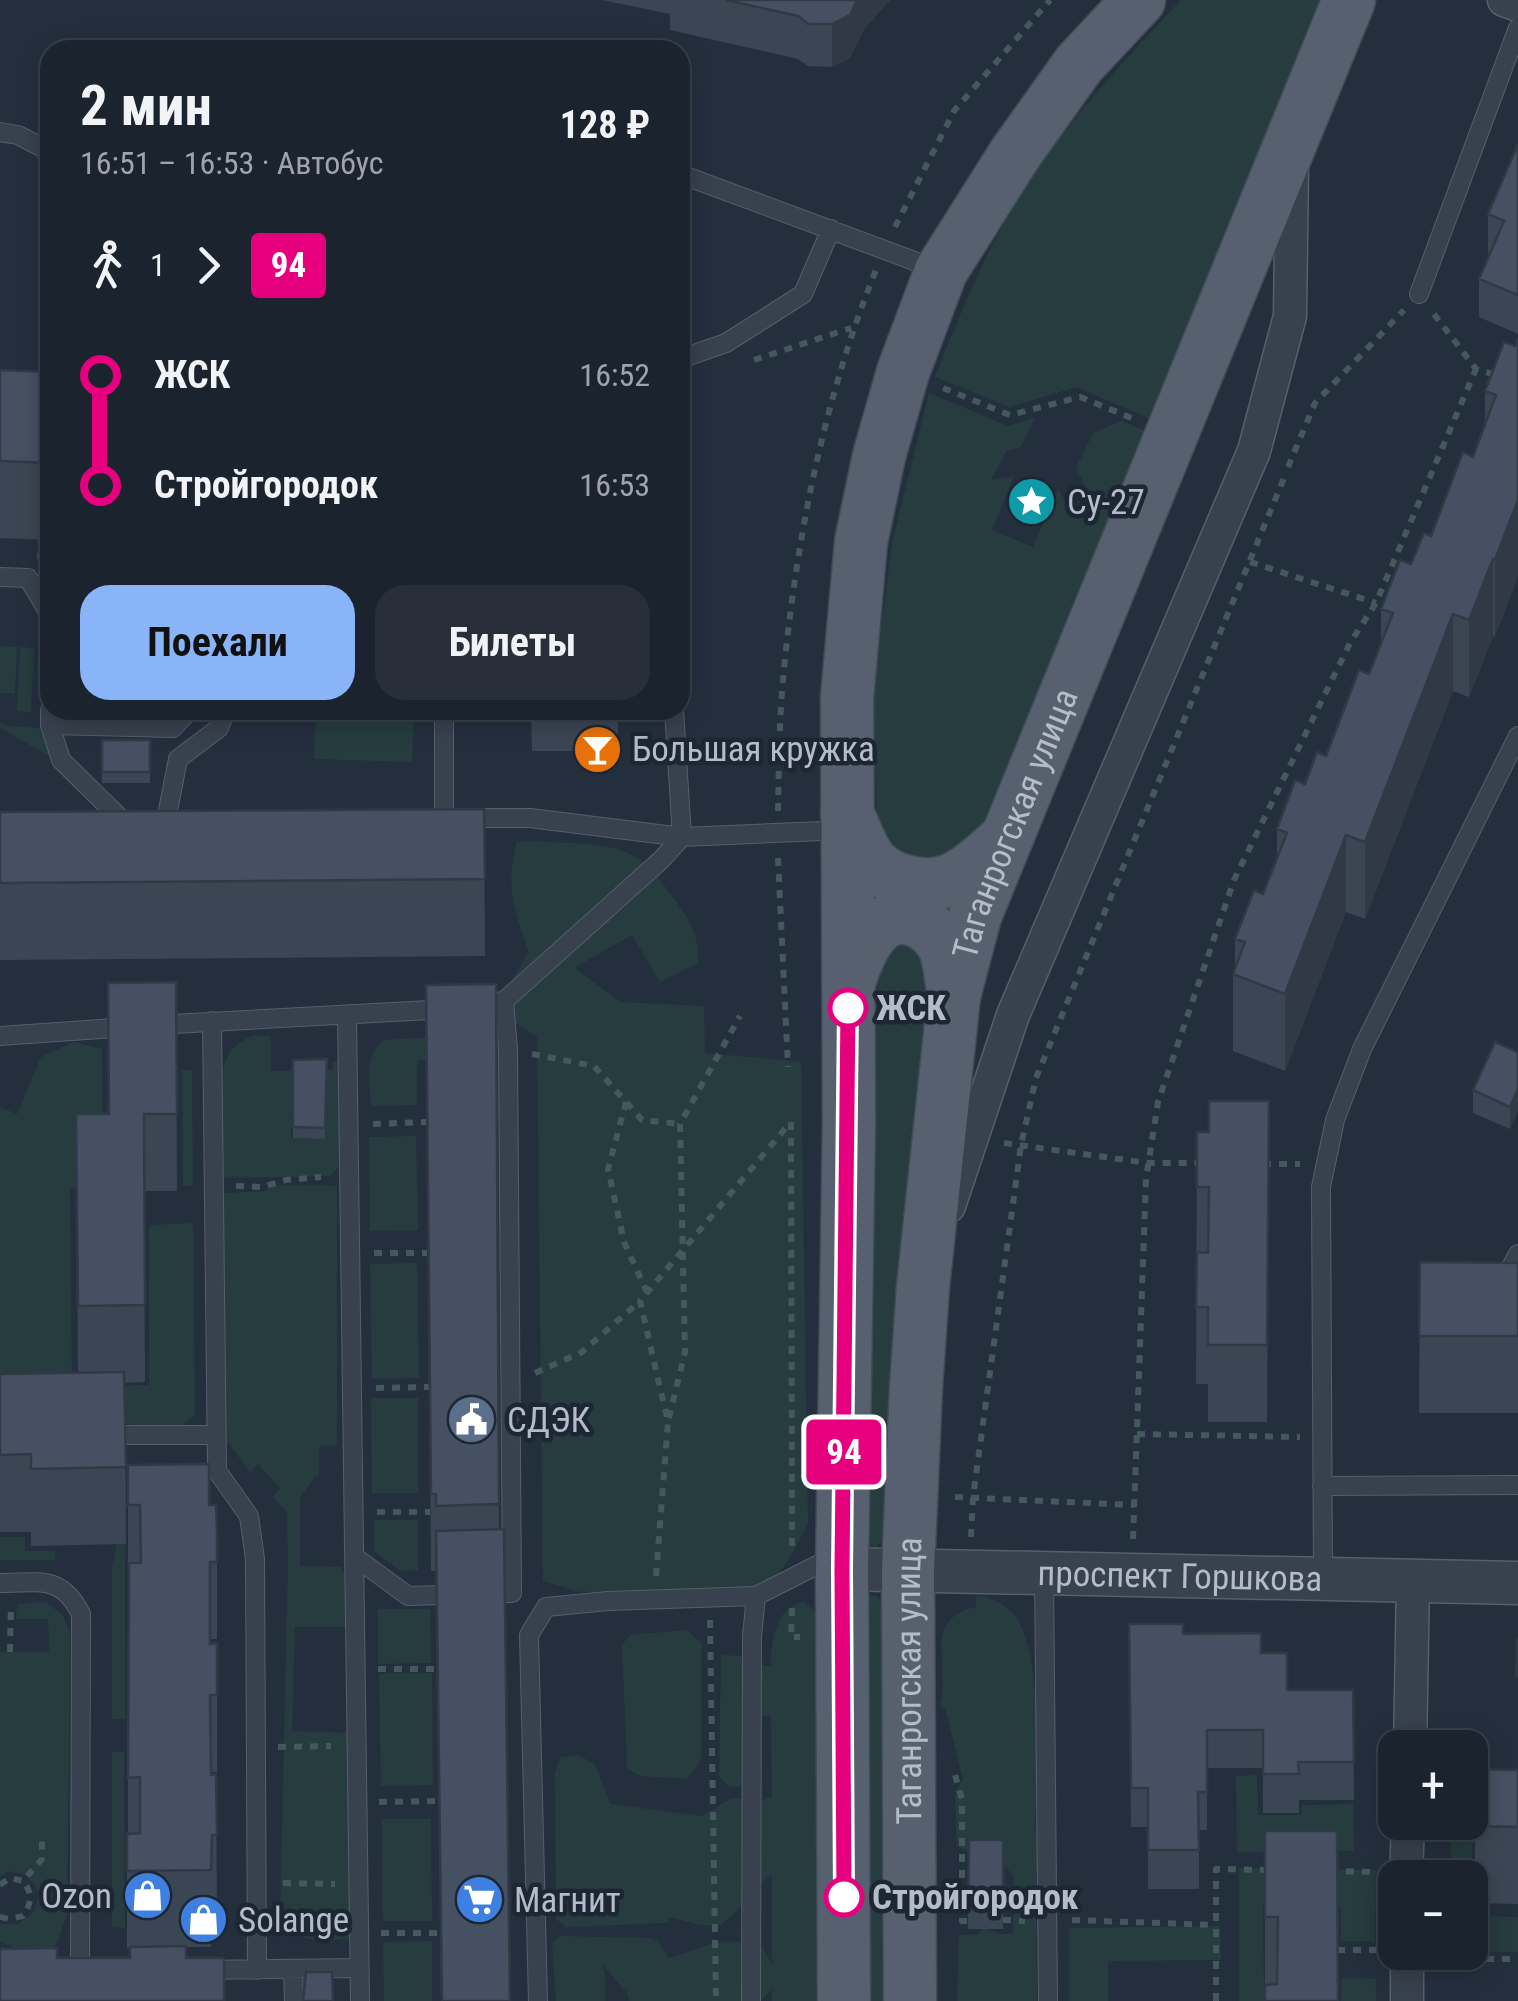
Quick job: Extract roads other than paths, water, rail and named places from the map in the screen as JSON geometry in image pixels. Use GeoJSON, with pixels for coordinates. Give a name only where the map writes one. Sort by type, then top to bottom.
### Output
{"type":"FeatureCollection","features":[{"type":"Feature","properties":{"kind":"main road","name":"Таганрогская улица"},"geometry":{"type":"LineString","coordinates":[[844,2001],[842,1561],[818,1496],[849,1121],[847,698],[861,542],[879,456],[903,372],[942,271],[1015,154],[1079,64],[1138,0]]}},
{"type":"Feature","properties":{"kind":"main road","name":"Таганрогская улица"},"geometry":{"type":"LineString","coordinates":[[910,2001],[908,1570],[923,1287],[954,996],[975,916],[1349,0]]}},
{"type":"Feature","properties":{"kind":"main road"},"geometry":{"type":"LineString","coordinates":[[846,821],[870,860],[883,871],[915,884],[934,886],[954,881],[970,871],[1008,836]]}},
{"type":"Feature","properties":{"kind":"main road"},"geometry":{"type":"LineString","coordinates":[[848,986],[860,948],[880,925],[902,918],[918,922],[938,937],[945,950],[954,996]]}},
{"type":"Feature","properties":{"kind":"street"},"geometry":{"type":"LineString","coordinates":[[1504,0],[1518,5]]}},
{"type":"Feature","properties":{"kind":"street"},"geometry":{"type":"LineString","coordinates":[[923,1287],[1013,1015],[1248,466],[1290,316],[1293,137]]}},
{"type":"Feature","properties":{"kind":"street","name":"проспект Горшкова"},"geometry":{"type":"LineString","coordinates":[[842,1561],[908,1570],[1518,1583]]}},
{"type":"Feature","properties":{"kind":"street"},"geometry":{"type":"LineString","coordinates":[[1410,1730],[1413,1582]]}},
{"type":"Feature","properties":{"kind":"street"},"geometry":{"type":"LineString","coordinates":[[1401,1970],[1406,2001]]}},
{"type":"Feature","properties":{"kind":"lane"},"geometry":{"type":"LineString","coordinates":[[1419,294],[1518,28]]}},
{"type":"Feature","properties":{"kind":"lane"},"geometry":{"type":"LineString","coordinates":[[0,132],[18,135],[40,146]]}},
{"type":"Feature","properties":{"kind":"lane"},"geometry":{"type":"LineString","coordinates":[[690,178],[942,271]]}},
{"type":"Feature","properties":{"kind":"lane"},"geometry":{"type":"LineString","coordinates":[[690,356],[726,343],[802,294],[831,229]]}},
{"type":"Feature","properties":{"kind":"lane"},"geometry":{"type":"LineString","coordinates":[[0,578],[28,578],[40,598]]}},
{"type":"Feature","properties":{"kind":"lane"},"geometry":{"type":"LineString","coordinates":[[51,720],[61,760],[122,821]]}},
{"type":"Feature","properties":{"kind":"lane"},"geometry":{"type":"LineString","coordinates":[[74,720],[172,728],[180,720]]}},
{"type":"Feature","properties":{"kind":"lane"},"geometry":{"type":"LineString","coordinates":[[90,821],[175,821],[178,759],[219,728],[222,720]]}},
{"type":"Feature","properties":{"kind":"lane"},"geometry":{"type":"LineString","coordinates":[[443,720],[434,818],[530,818],[682,837],[846,821]]}},
{"type":"Feature","properties":{"kind":"lane"},"geometry":{"type":"LineString","coordinates":[[0,1037],[437,1010],[504,1000],[682,837],[675,720]]}},
{"type":"Feature","properties":{"kind":"lane"},"geometry":{"type":"LineString","coordinates":[[1323,1577],[1321,1187],[1335,1120],[1362,1049],[1518,736]]}},
{"type":"Feature","properties":{"kind":"lane"},"geometry":{"type":"LineString","coordinates":[[355,1558],[408,1596],[512,1594],[508,1049],[504,1000]]}},
{"type":"Feature","properties":{"kind":"lane"},"geometry":{"type":"LineString","coordinates":[[347,1015],[354,1133],[360,2001]]}},
{"type":"Feature","properties":{"kind":"lane"},"geometry":{"type":"LineString","coordinates":[[212,1021],[216,1471],[249,1516],[255,1559],[257,1970]]}},
{"type":"Feature","properties":{"kind":"lane"},"geometry":{"type":"LineString","coordinates":[[1518,1254],[1509,1271],[1511,1291],[1518,1291]]}},
{"type":"Feature","properties":{"kind":"lane"},"geometry":{"type":"LineString","coordinates":[[74,1436],[216,1435]]}},
{"type":"Feature","properties":{"kind":"lane"},"geometry":{"type":"LineString","coordinates":[[1322,1486],[1518,1485]]}},
{"type":"Feature","properties":{"kind":"lane"},"geometry":{"type":"LineString","coordinates":[[538,2001],[529,1634],[546,1607],[655,1598],[756,1596],[842,1561]]}},
{"type":"Feature","properties":{"kind":"lane"},"geometry":{"type":"LineString","coordinates":[[1044,1573],[1048,2001]]}},
{"type":"Feature","properties":{"kind":"lane"},"geometry":{"type":"LineString","coordinates":[[0,1583],[52,1582],[70,1593],[80,1614],[81,1972]]}},
{"type":"Feature","properties":{"kind":"lane"},"geometry":{"type":"LineString","coordinates":[[750,2001],[752,1626],[756,1596]]}},
{"type":"Feature","properties":{"kind":"lane"},"geometry":{"type":"LineString","coordinates":[[292,1968],[294,2001]]}},
{"type":"Feature","properties":{"kind":"lane"},"geometry":{"type":"LineString","coordinates":[[173,1970],[359,1968]]}},
{"type":"Feature","properties":{"kind":"place","name":"Су-27"},"geometry":{"type":"Point","coordinates":[1032,502]}},
{"type":"Feature","properties":{"kind":"place","name":"Большая кружка"},"geometry":{"type":"Point","coordinates":[597,749]}},
{"type":"Feature","properties":{"kind":"place","name":"ЖСК"},"geometry":{"type":"Point","coordinates":[848,1008]}},
{"type":"Feature","properties":{"kind":"place","name":"СДЭК"},"geometry":{"type":"Point","coordinates":[472,1420]}},
{"type":"Feature","properties":{"kind":"place","name":"Ozon"},"geometry":{"type":"Point","coordinates":[147,1896]}},
{"type":"Feature","properties":{"kind":"place","name":"Стройгородок"},"geometry":{"type":"Point","coordinates":[844,1897]}},
{"type":"Feature","properties":{"kind":"place","name":"Магнит"},"geometry":{"type":"Point","coordinates":[479,1900]}},
{"type":"Feature","properties":{"kind":"place","name":"Solange"},"geometry":{"type":"Point","coordinates":[203,1920]}}]}
